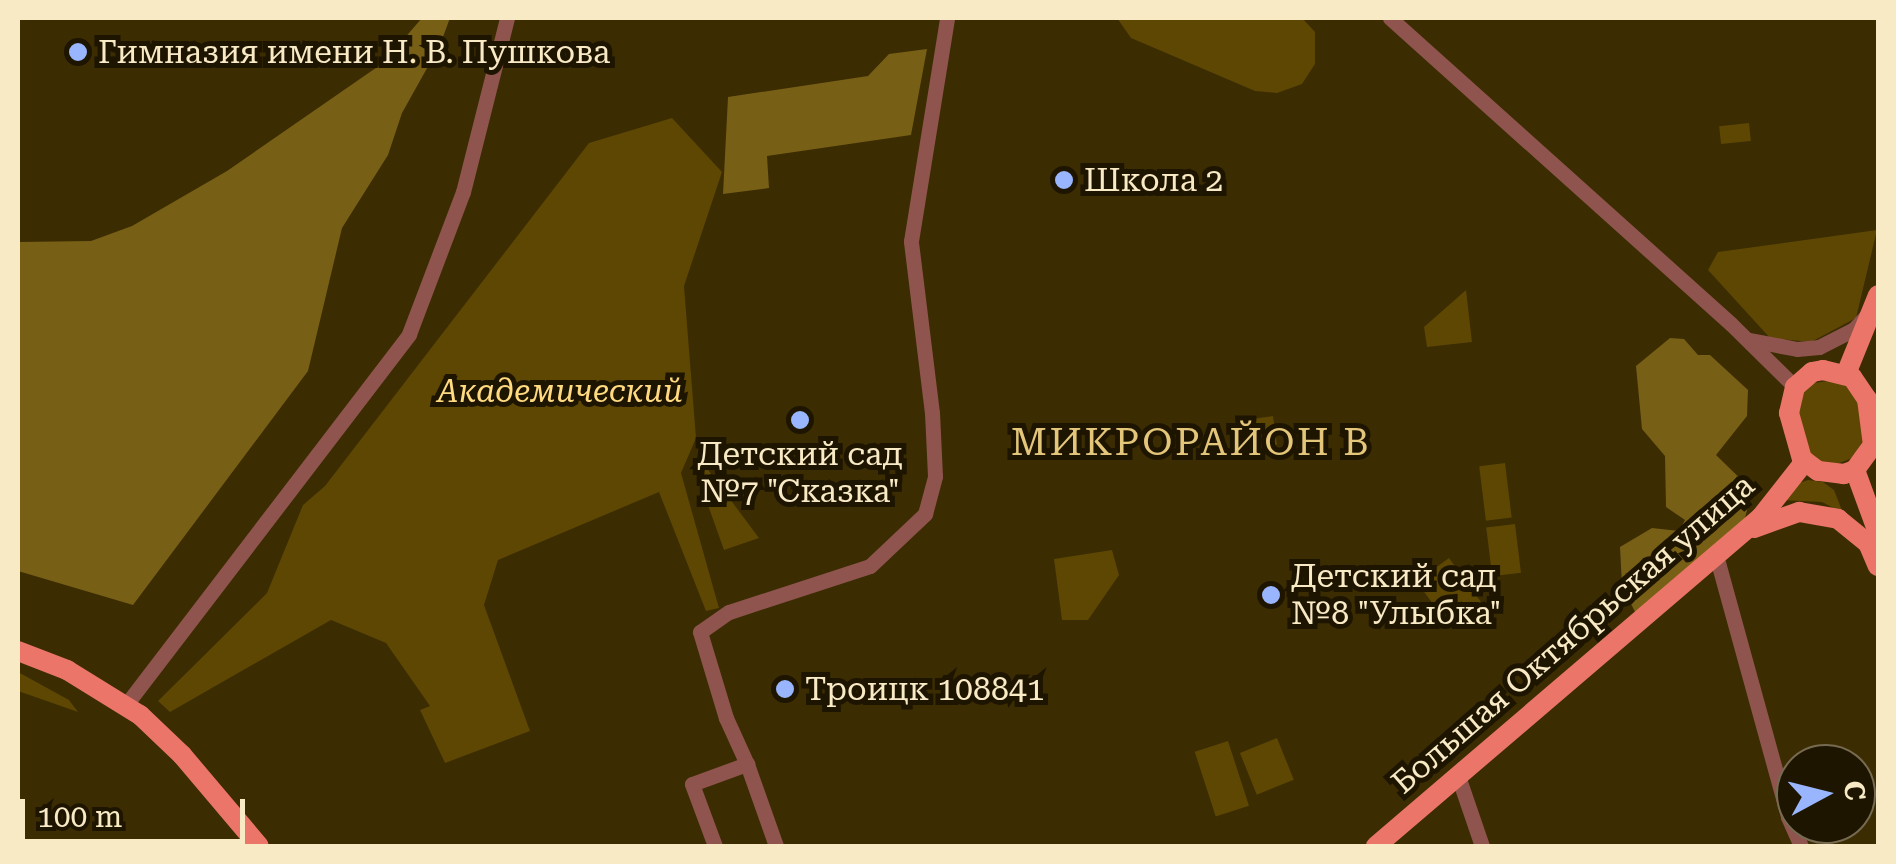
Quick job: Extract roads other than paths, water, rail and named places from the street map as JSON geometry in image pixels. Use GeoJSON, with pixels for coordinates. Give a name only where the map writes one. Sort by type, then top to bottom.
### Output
{"type":"FeatureCollection","features":[{"type":"Feature","properties":{"kind":"main road"},"geometry":{"type":"LineString","coordinates":[[1846,374],[1877,300]]}},
{"type":"Feature","properties":{"kind":"main road"},"geometry":{"type":"LineString","coordinates":[[1831,370],[1846,374],[1865,392],[1876,439],[1855,470],[1827,474],[1805,462],[1789,413],[1795,387],[1812,372],[1831,370]]}},
{"type":"Feature","properties":{"kind":"main road","name":"Большая Октябрьская улица"},"geometry":{"type":"LineString","coordinates":[[1376,846],[1761,517],[1805,462]]}},
{"type":"Feature","properties":{"kind":"main road"},"geometry":{"type":"LineString","coordinates":[[1855,470],[1878,533]]}},
{"type":"Feature","properties":{"kind":"main road"},"geometry":{"type":"LineString","coordinates":[[1742,533],[1799,512],[1827,516],[1851,526],[1868,542],[1878,566]]}},
{"type":"Feature","properties":{"kind":"main road"},"geometry":{"type":"LineString","coordinates":[[18,651],[66,670],[125,706],[182,755],[259,846]]}},
{"type":"Feature","properties":{"kind":"street"},"geometry":{"type":"LineString","coordinates":[[125,706],[409,334],[463,192],[507,18]]}},
{"type":"Feature","properties":{"kind":"street"},"geometry":{"type":"LineString","coordinates":[[776,846],[748,764],[726,718],[700,632],[729,612],[870,566],[926,514],[935,476],[932,413],[911,241],[947,18]]}},
{"type":"Feature","properties":{"kind":"street"},"geometry":{"type":"LineString","coordinates":[[1390,18],[1746,338],[1795,387]]}},
{"type":"Feature","properties":{"kind":"street"},"geometry":{"type":"LineString","coordinates":[[1746,338],[1797,349],[1819,347],[1854,330],[1877,300]]}},
{"type":"Feature","properties":{"kind":"street"},"geometry":{"type":"LineString","coordinates":[[1716,555],[1788,817],[1801,846]]}},
{"type":"Feature","properties":{"kind":"street"},"geometry":{"type":"LineString","coordinates":[[715,846],[692,784],[748,764]]}},
{"type":"Feature","properties":{"kind":"street"},"geometry":{"type":"LineString","coordinates":[[1458,776],[1482,846]]}},
{"type":"Feature","properties":{"kind":"place","name":"Гимназия имени Н. В. Пушкова"},"geometry":{"type":"Point","coordinates":[78,52]}},
{"type":"Feature","properties":{"kind":"place","name":"Школа 2"},"geometry":{"type":"Point","coordinates":[1064,180]}},
{"type":"Feature","properties":{"kind":"place","name":"Детский сад №7 \"Сказка\""},"geometry":{"type":"Point","coordinates":[800,420]}},
{"type":"Feature","properties":{"kind":"place","name":"Детский сад №8 \"Улыбка\""},"geometry":{"type":"Point","coordinates":[1271,595]}},
{"type":"Feature","properties":{"kind":"place","name":"Троицк 108841"},"geometry":{"type":"Point","coordinates":[785,689]}},
{"type":"Feature","properties":{"kind":"district","name":"МИКРОРАЙОН В"},"geometry":{"type":"Point","coordinates":[1191,443]}},
{"type":"Feature","properties":{"kind":"park label","name":"Академический"},"geometry":{"type":"Point","coordinates":[560,391]}}]}
